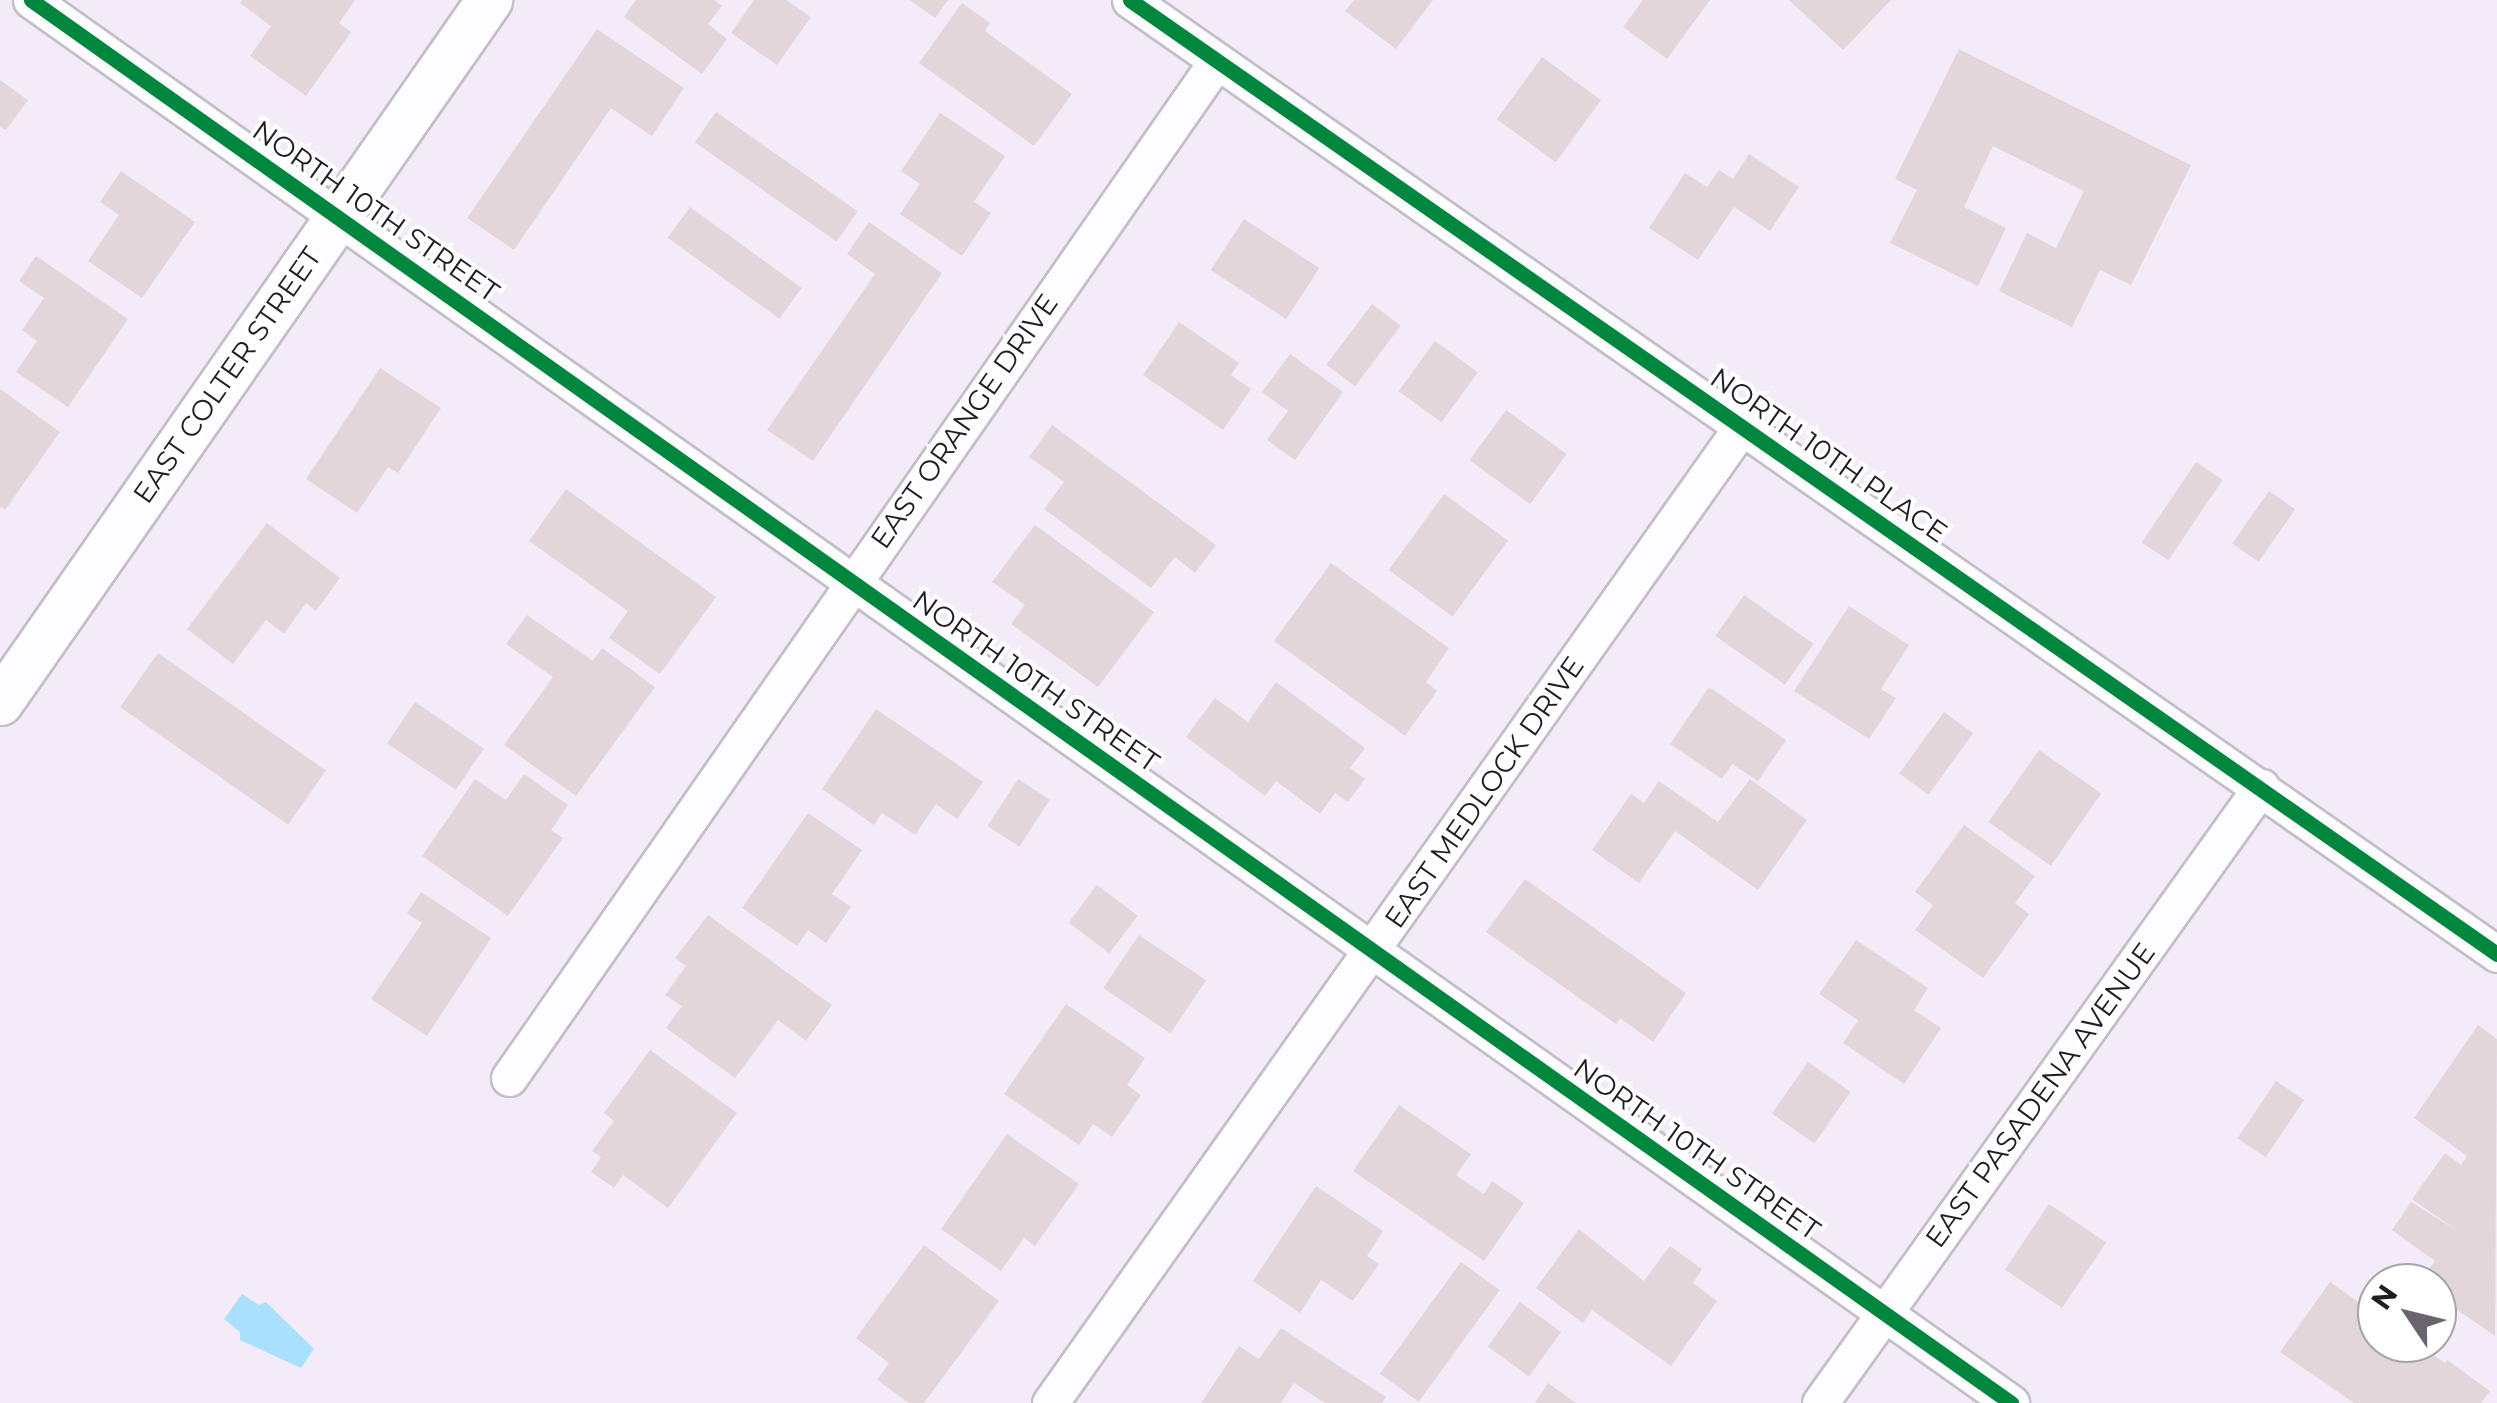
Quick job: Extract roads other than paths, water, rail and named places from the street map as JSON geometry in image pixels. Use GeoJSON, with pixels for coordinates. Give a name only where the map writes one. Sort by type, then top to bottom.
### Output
{"type":"FeatureCollection","features":[{"type":"Feature","properties":{"kind":"street","name":"NORTH 10TH STREET"},"geometry":{"type":"LineString","coordinates":[[31,0],[2011,1403]]}},
{"type":"Feature","properties":{"kind":"street","name":"EAST COLTER STREET"},"geometry":{"type":"LineString","coordinates":[[0,702],[489,0]]}},
{"type":"Feature","properties":{"kind":"street","name":"NORTH 10TH PLACE"},"geometry":{"type":"LineString","coordinates":[[1130,0],[1743,424],[2497,954]]}},
{"type":"Feature","properties":{"kind":"street","name":"EAST ORANGE DRIVE"},"geometry":{"type":"LineString","coordinates":[[509,1078],[1217,61]]}},
{"type":"Feature","properties":{"kind":"street","name":"EAST MEDLOCK DRIVE"},"geometry":{"type":"LineString","coordinates":[[1050,1403],[1743,424]]}},
{"type":"Feature","properties":{"kind":"street","name":"EAST PASADENA AVENUE"},"geometry":{"type":"LineString","coordinates":[[1820,1403],[2261,787]]}},
{"type":"Feature","properties":{"kind":"water"},"geometry":{"type":"Polygon","coordinates":[[[242,1294],[259,1305],[266,1302],[314,1349],[301,1368],[240,1340],[240,1332],[224,1319],[242,1294]]]}}]}
